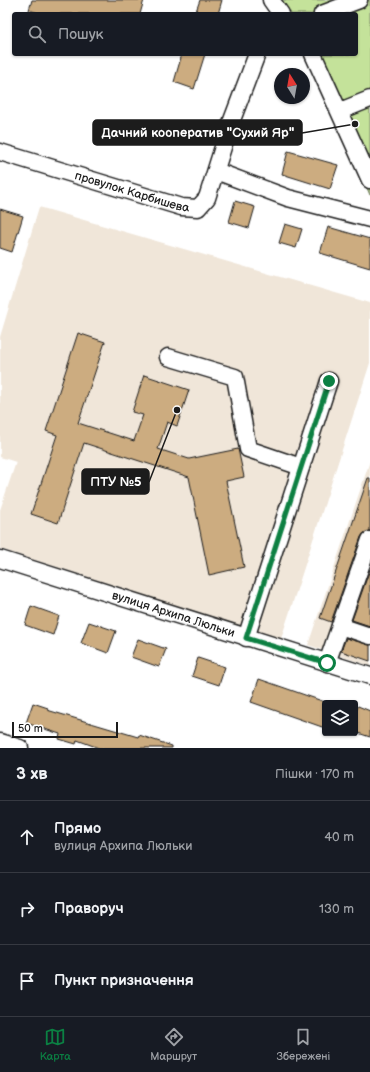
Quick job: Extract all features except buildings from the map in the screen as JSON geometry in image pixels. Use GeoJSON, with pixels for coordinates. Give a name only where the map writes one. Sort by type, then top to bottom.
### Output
{"type":"FeatureCollection","features":[{"type":"Feature","properties":{"kind":"street"},"geometry":{"type":"LineString","coordinates":[[271,0],[280,12]]}},
{"type":"Feature","properties":{"kind":"street"},"geometry":{"type":"LineString","coordinates":[[327,12],[360,0]]}},
{"type":"Feature","properties":{"kind":"street","name":"провулок Карбишева"},"geometry":{"type":"LineString","coordinates":[[0,152],[181,207],[198,208],[207,198],[256,56]]}},
{"type":"Feature","properties":{"kind":"street"},"geometry":{"type":"LineString","coordinates":[[314,56],[370,180]]}},
{"type":"Feature","properties":{"kind":"street"},"geometry":{"type":"LineString","coordinates":[[340,112],[370,99]]}},
{"type":"Feature","properties":{"kind":"street"},"geometry":{"type":"LineString","coordinates":[[216,171],[288,198],[370,219]]}},
{"type":"Feature","properties":{"kind":"street"},"geometry":{"type":"LineString","coordinates":[[168,356],[235,377],[248,449],[301,467]]}},
{"type":"Feature","properties":{"kind":"street"},"geometry":{"type":"LineString","coordinates":[[246,638],[329,381]]}},
{"type":"Feature","properties":{"kind":"street"},"geometry":{"type":"LineString","coordinates":[[327,663],[370,540]]}},
{"type":"Feature","properties":{"kind":"street","name":"вулиця Архипа Люльки"},"geometry":{"type":"LineString","coordinates":[[0,559],[370,676]]}},
{"type":"Feature","properties":{"kind":"street"},"geometry":{"type":"LineString","coordinates":[[340,626],[370,636]]}},
{"type":"Feature","properties":{"kind":"street"},"geometry":{"type":"LineString","coordinates":[[0,742],[20,748]]}},
{"type":"Feature","properties":{"kind":"shaded area"},"geometry":{"type":"Polygon","coordinates":[[[39,207],[370,303],[370,363],[281,639],[0,549],[0,510],[16,462],[0,457],[0,337],[39,207]]]}},
{"type":"Feature","properties":{"kind":"shaded area"},"geometry":{"type":"Polygon","coordinates":[[[370,461],[370,666],[308,645],[370,461]]]}},
{"type":"Feature","properties":{"kind":"green space"},"geometry":{"type":"Polygon","coordinates":[[[281,0],[370,0],[370,195],[309,56],[358,56],[358,12],[290,12],[281,0]]]}},
{"type":"Feature","properties":{"kind":"place","name":"Дачний кооператив \"Сухий Яр\""},"geometry":{"type":"Point","coordinates":[355,124]}},
{"type":"Feature","properties":{"kind":"place","name":"ПТУ №5"},"geometry":{"type":"Point","coordinates":[177,410]}},
{"type":"Feature","properties":{"kind":"route"},"geometry":{"type":"LineString","coordinates":[[327,663],[246,638],[329,381]]}}]}
